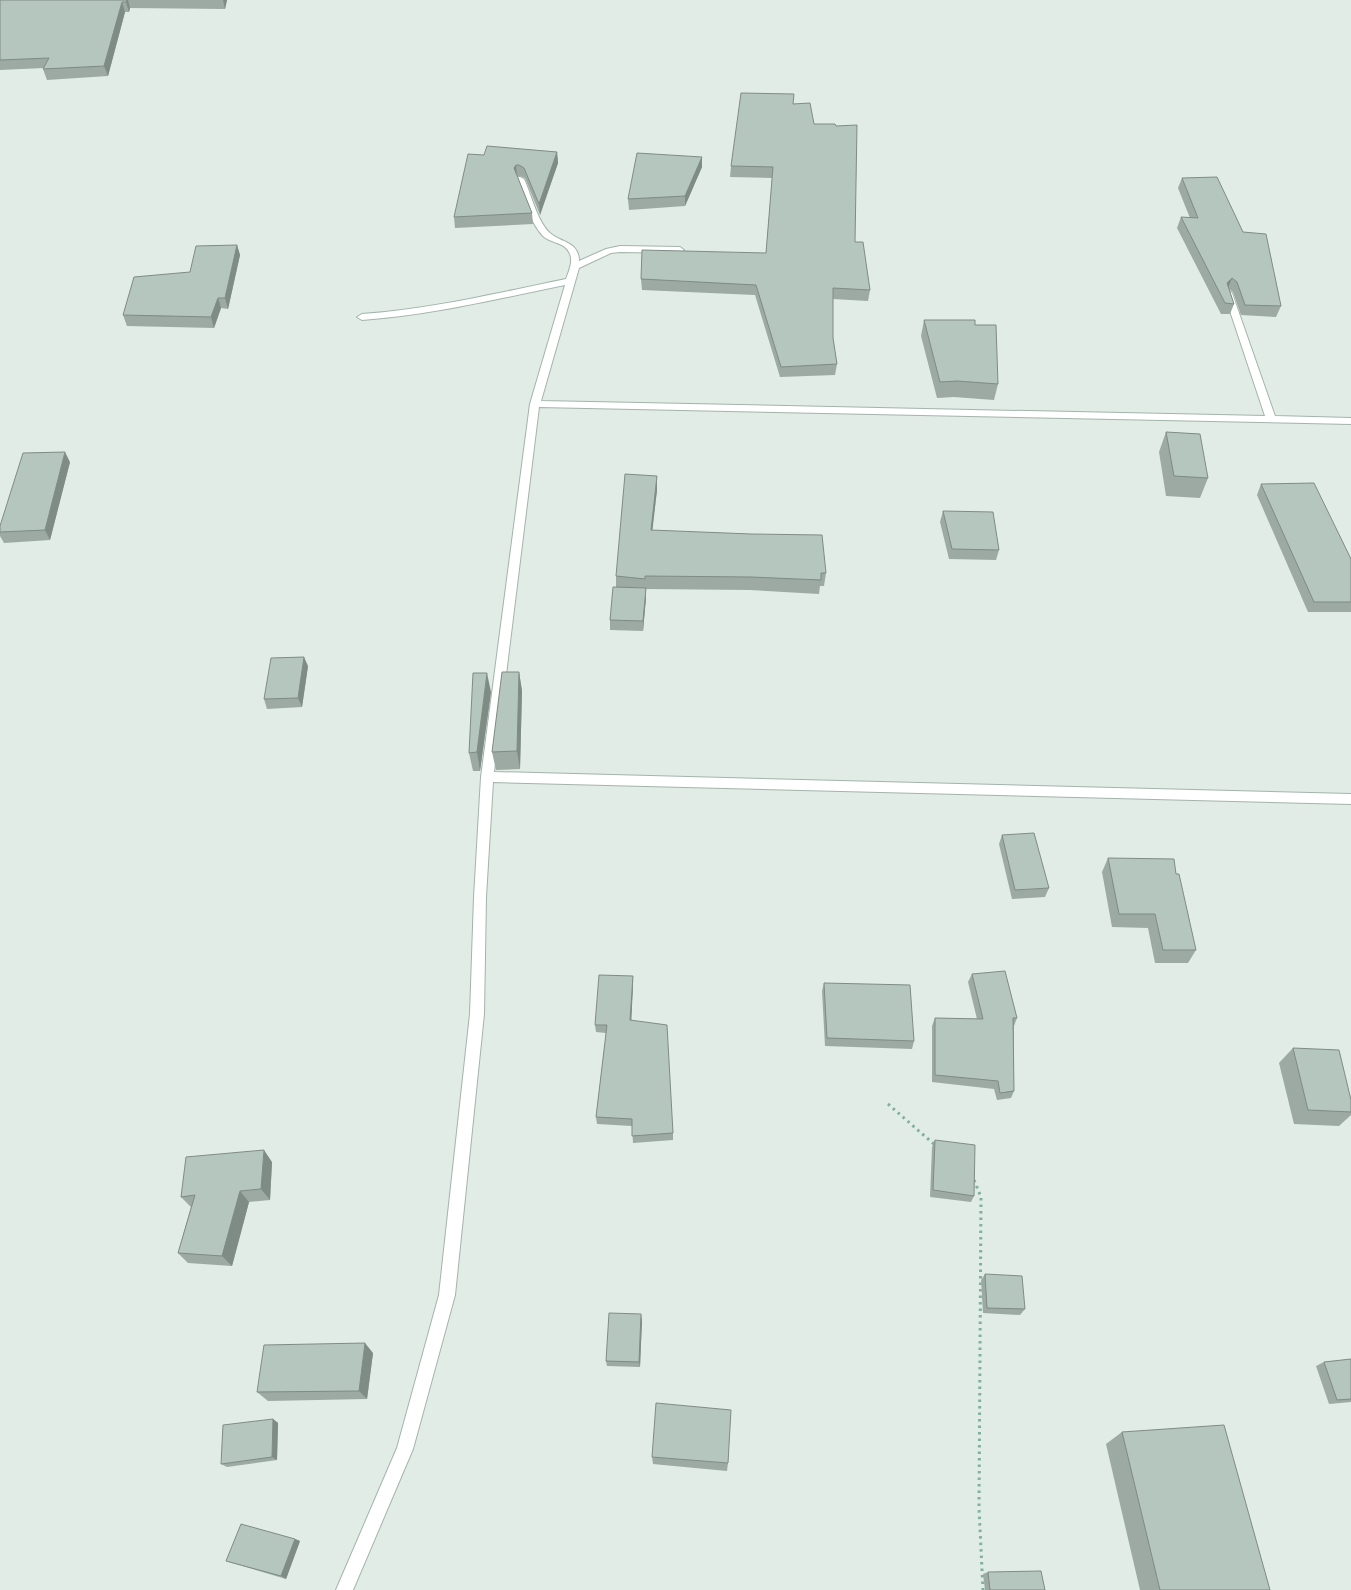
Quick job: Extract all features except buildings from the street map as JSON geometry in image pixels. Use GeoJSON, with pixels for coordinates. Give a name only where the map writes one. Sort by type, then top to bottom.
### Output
{"type":"FeatureCollection","features":[{"type":"Feature","properties":{"kind":"street"},"geometry":{"type":"LineString","coordinates":[[344,1590],[405,1449],[447,1295],[477,1014],[480,897],[487,777],[535,404],[570,281],[576,266],[570,247],[545,233],[520,179]]}},
{"type":"Feature","properties":{"kind":"street"},"geometry":{"type":"LineString","coordinates":[[576,266],[609,251],[620,249],[680,250]]}},
{"type":"Feature","properties":{"kind":"street"},"geometry":{"type":"LineString","coordinates":[[362,317],[403,314],[437,309],[570,281]]}},
{"type":"Feature","properties":{"kind":"street"},"geometry":{"type":"LineString","coordinates":[[1228,293],[1271,420]]}},
{"type":"Feature","properties":{"kind":"street"},"geometry":{"type":"LineString","coordinates":[[535,404],[1351,421]]}},
{"type":"Feature","properties":{"kind":"street"},"geometry":{"type":"LineString","coordinates":[[487,777],[1351,799]]}},
{"type":"Feature","properties":{"kind":"path"},"geometry":{"type":"LineString","coordinates":[[888,1104],[936,1146]]}},
{"type":"Feature","properties":{"kind":"path"},"geometry":{"type":"LineString","coordinates":[[972,1176],[981,1197],[979,1508],[983,1590]]}}]}
